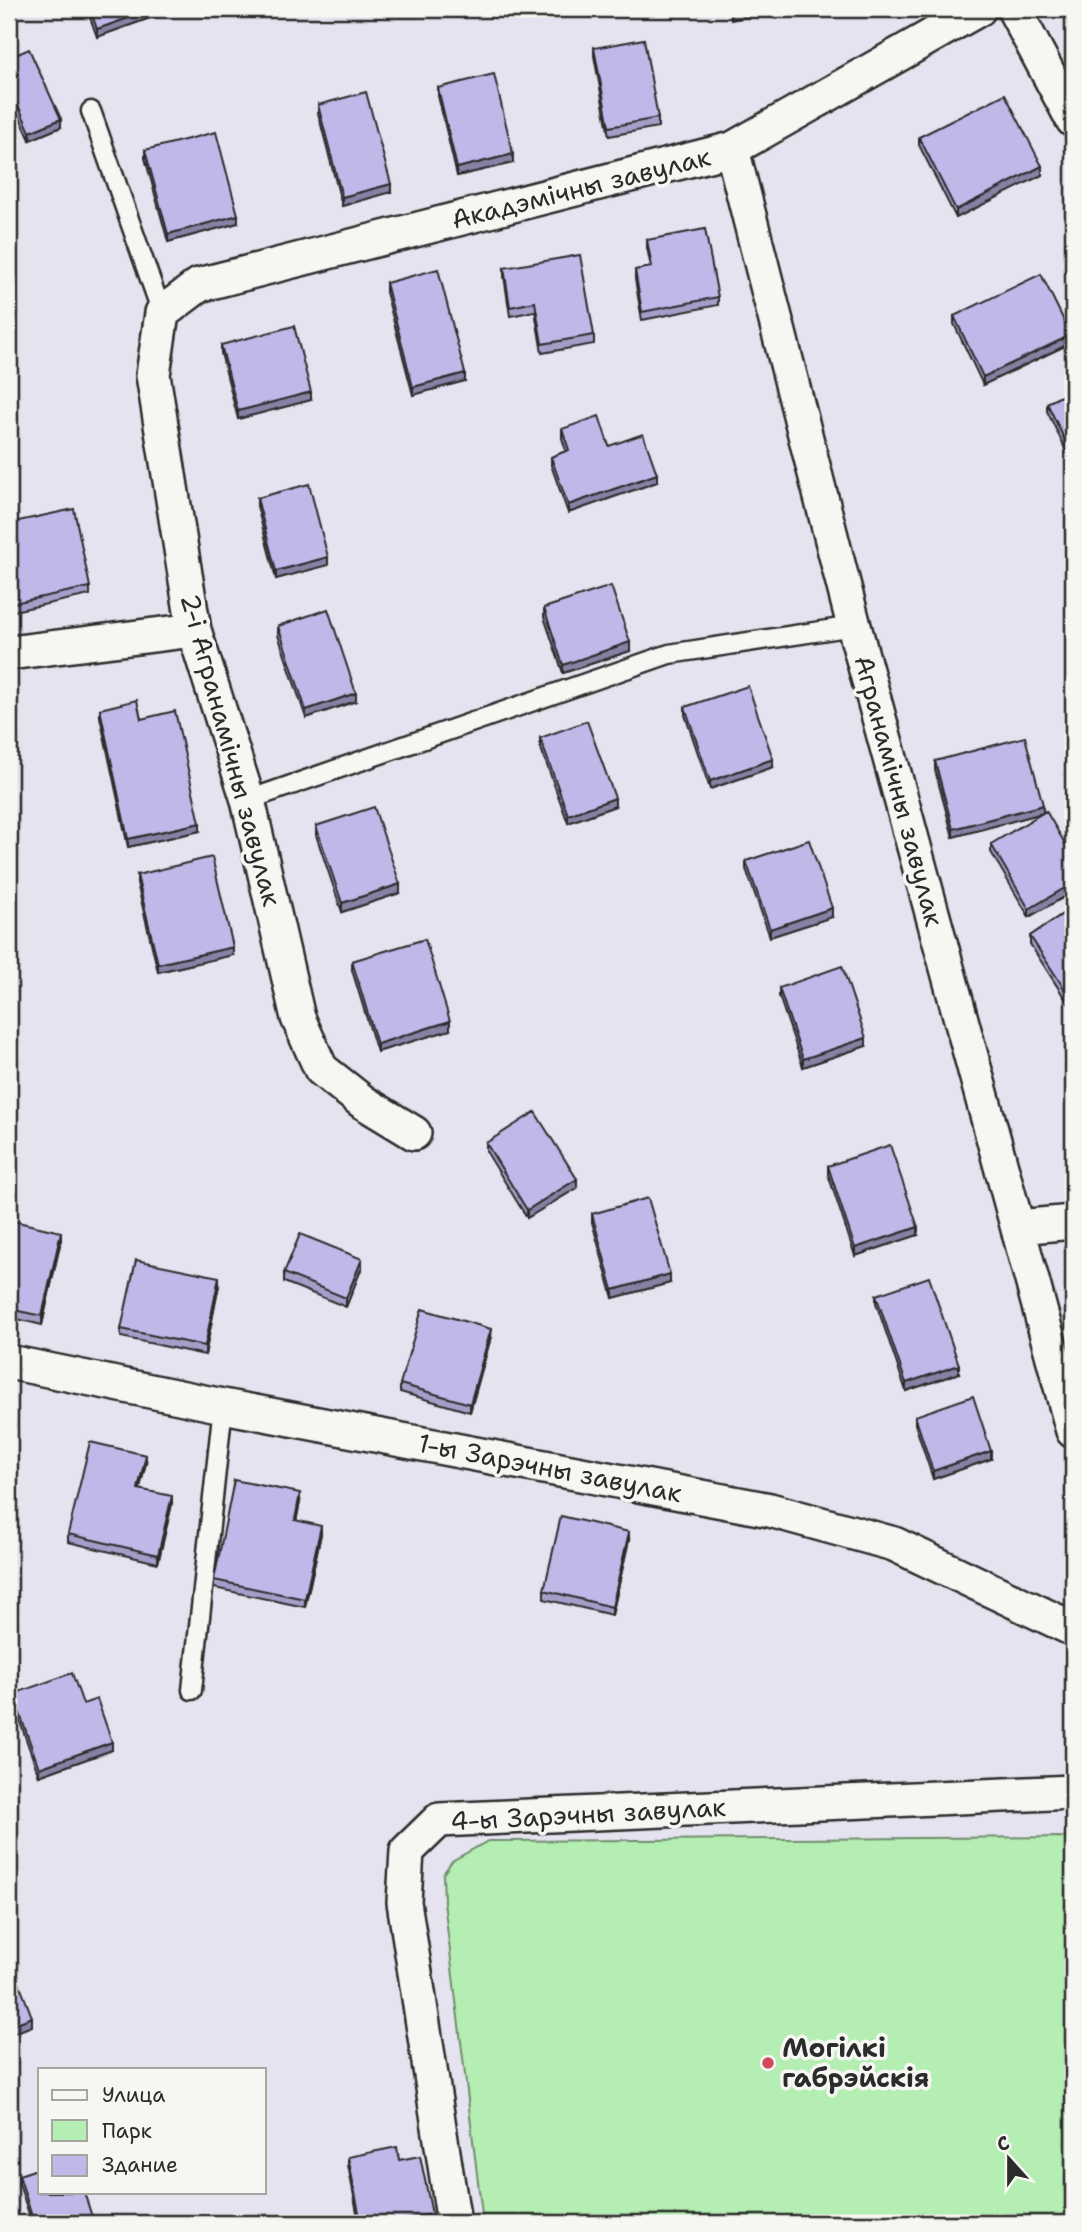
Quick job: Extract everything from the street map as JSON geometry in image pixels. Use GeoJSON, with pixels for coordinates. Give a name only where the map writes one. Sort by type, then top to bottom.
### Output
{"type":"FeatureCollection","features":[{"type":"Feature","properties":{"kind":"street","name":"Акадэмічны завулак"},"geometry":{"type":"LineString","coordinates":[[162,313],[199,285],[732,149],[979,9]]}},
{"type":"Feature","properties":{"kind":"street"},"geometry":{"type":"LineString","coordinates":[[1014,9],[1073,120]]}},
{"type":"Feature","properties":{"kind":"street","name":"Агранамічны завулак"},"geometry":{"type":"LineString","coordinates":[[732,149],[854,625],[1073,1431]]}},
{"type":"Feature","properties":{"kind":"street","name":"2-і Агранамічны завулак"},"geometry":{"type":"LineString","coordinates":[[162,313],[153,375],[194,630],[247,800],[298,1018],[321,1069],[363,1102],[414,1133]]}},
{"type":"Feature","properties":{"kind":"street"},"geometry":{"type":"LineString","coordinates":[[9,653],[194,630]]}},
{"type":"Feature","properties":{"kind":"street"},"geometry":{"type":"LineString","coordinates":[[1018,1227],[1073,1222]]}},
{"type":"Feature","properties":{"kind":"street","name":"1-ы Зарэчны завулак"},"geometry":{"type":"LineString","coordinates":[[9,1362],[223,1406],[770,1510],[894,1544],[1073,1629]]}},
{"type":"Feature","properties":{"kind":"street","name":"4-ы Зарэчны завулак"},"geometry":{"type":"LineString","coordinates":[[454,2223],[404,1902],[407,1851],[439,1820],[1073,1792]]}},
{"type":"Feature","properties":{"kind":"lane"},"geometry":{"type":"LineString","coordinates":[[91,111],[162,313]]}},
{"type":"Feature","properties":{"kind":"lane"},"geometry":{"type":"LineString","coordinates":[[247,800],[669,654],[854,625]]}},
{"type":"Feature","properties":{"kind":"lane"},"geometry":{"type":"LineString","coordinates":[[192,1690],[223,1406]]}},
{"type":"Feature","properties":{"kind":"green space","name":"Могілкі габрэйскія"},"geometry":{"type":"Polygon","coordinates":[[[1073,1837],[1073,2223],[483,2223],[444,1902],[443,1874],[452,1861],[488,1841],[1073,1837]]]}},
{"type":"Feature","properties":{"kind":"building"},"geometry":{"type":"Polygon","coordinates":[[[90,9],[154,9],[97,29],[90,9]]]}},
{"type":"Feature","properties":{"kind":"building"},"geometry":{"type":"Polygon","coordinates":[[[644,39],[658,118],[609,127],[594,48],[644,39]]]}},
{"type":"Feature","properties":{"kind":"building"},"geometry":{"type":"Polygon","coordinates":[[[29,49],[61,119],[30,132],[18,105],[9,109],[9,58],[29,49]]]}},
{"type":"Feature","properties":{"kind":"building"},"geometry":{"type":"Polygon","coordinates":[[[494,74],[513,154],[457,168],[438,88],[494,74]]]}},
{"type":"Feature","properties":{"kind":"building"},"geometry":{"type":"Polygon","coordinates":[[[366,92],[391,184],[342,197],[318,105],[366,92]]]}},
{"type":"Feature","properties":{"kind":"building"},"geometry":{"type":"Polygon","coordinates":[[[1005,94],[1042,166],[956,210],[919,137],[1005,94]]]}},
{"type":"Feature","properties":{"kind":"building"},"geometry":{"type":"Polygon","coordinates":[[[216,132],[238,215],[168,234],[145,150],[216,132]]]}},
{"type":"Feature","properties":{"kind":"building"},"geometry":{"type":"Polygon","coordinates":[[[705,229],[718,297],[642,312],[635,270],[652,267],[647,240],[705,229]]]}},
{"type":"Feature","properties":{"kind":"building"},"geometry":{"type":"Polygon","coordinates":[[[580,255],[594,335],[542,344],[535,302],[510,307],[504,268],[580,255]]]}},
{"type":"Feature","properties":{"kind":"building"},"geometry":{"type":"Polygon","coordinates":[[[438,269],[465,373],[413,387],[386,283],[438,269]]]}},
{"type":"Feature","properties":{"kind":"building"},"geometry":{"type":"Polygon","coordinates":[[[1041,274],[1071,335],[983,377],[954,316],[1041,274]]]}},
{"type":"Feature","properties":{"kind":"building"},"geometry":{"type":"Polygon","coordinates":[[[294,326],[311,392],[238,411],[221,345],[294,326]]]}},
{"type":"Feature","properties":{"kind":"building"},"geometry":{"type":"Polygon","coordinates":[[[1073,390],[1073,457],[1047,403],[1073,390]]]}},
{"type":"Feature","properties":{"kind":"building"},"geometry":{"type":"Polygon","coordinates":[[[599,416],[609,446],[643,434],[657,474],[568,505],[551,457],[569,450],[562,429],[599,416]]]}},
{"type":"Feature","properties":{"kind":"building"},"geometry":{"type":"Polygon","coordinates":[[[309,484],[328,557],[276,571],[257,498],[309,484]]]}},
{"type":"Feature","properties":{"kind":"building"},"geometry":{"type":"Polygon","coordinates":[[[74,509],[90,587],[9,604],[9,523],[74,509]]]}},
{"type":"Feature","properties":{"kind":"building"},"geometry":{"type":"Polygon","coordinates":[[[611,586],[630,642],[563,665],[544,608],[611,586]]]}},
{"type":"Feature","properties":{"kind":"building"},"geometry":{"type":"Polygon","coordinates":[[[328,609],[356,693],[306,710],[278,626],[328,609]]]}},
{"type":"Feature","properties":{"kind":"building"},"geometry":{"type":"Polygon","coordinates":[[[748,686],[773,759],[710,781],[685,707],[748,686]]]}},
{"type":"Feature","properties":{"kind":"building"},"geometry":{"type":"Polygon","coordinates":[[[137,700],[141,719],[175,711],[200,823],[128,839],[100,709],[137,700]]]}},
{"type":"Feature","properties":{"kind":"building"},"geometry":{"type":"Polygon","coordinates":[[[587,721],[615,798],[568,815],[540,738],[587,721]]]}},
{"type":"Feature","properties":{"kind":"building"},"geometry":{"type":"Polygon","coordinates":[[[1025,737],[1043,805],[953,829],[935,761],[1025,737]]]}},
{"type":"Feature","properties":{"kind":"building"},"geometry":{"type":"Polygon","coordinates":[[[374,807],[400,884],[342,903],[316,826],[374,807]]]}},
{"type":"Feature","properties":{"kind":"building"},"geometry":{"type":"Polygon","coordinates":[[[1046,811],[1073,857],[1073,883],[1029,909],[991,844],[1046,811]]]}},
{"type":"Feature","properties":{"kind":"building"},"geometry":{"type":"Polygon","coordinates":[[[809,840],[832,908],[770,929],[746,861],[809,840]]]}},
{"type":"Feature","properties":{"kind":"building"},"geometry":{"type":"Polygon","coordinates":[[[212,857],[233,947],[158,964],[137,875],[212,857]]]}},
{"type":"Feature","properties":{"kind":"building"},"geometry":{"type":"Polygon","coordinates":[[[1073,907],[1073,1002],[1030,936],[1073,907]]]}},
{"type":"Feature","properties":{"kind":"building"},"geometry":{"type":"Polygon","coordinates":[[[425,939],[450,1021],[377,1044],[352,961],[425,939]]]}},
{"type":"Feature","properties":{"kind":"building"},"geometry":{"type":"Polygon","coordinates":[[[842,966],[866,1038],[803,1059],[779,988],[842,966]]]}},
{"type":"Feature","properties":{"kind":"building"},"geometry":{"type":"Polygon","coordinates":[[[535,1112],[577,1179],[527,1210],[486,1143],[535,1112]]]}},
{"type":"Feature","properties":{"kind":"building"},"geometry":{"type":"Polygon","coordinates":[[[890,1145],[918,1227],[855,1248],[828,1166],[890,1145]]]}},
{"type":"Feature","properties":{"kind":"building"},"geometry":{"type":"Polygon","coordinates":[[[648,1198],[670,1274],[613,1290],[592,1214],[648,1198]]]}},
{"type":"Feature","properties":{"kind":"building"},"geometry":{"type":"Polygon","coordinates":[[[9,1220],[61,1232],[42,1316],[9,1309],[9,1220]]]}},
{"type":"Feature","properties":{"kind":"building"},"geometry":{"type":"Polygon","coordinates":[[[300,1234],[362,1259],[346,1298],[284,1273],[300,1234]]]}},
{"type":"Feature","properties":{"kind":"building"},"geometry":{"type":"Polygon","coordinates":[[[136,1260],[219,1277],[205,1346],[121,1329],[136,1260]]]}},
{"type":"Feature","properties":{"kind":"building"},"geometry":{"type":"Polygon","coordinates":[[[929,1277],[959,1365],[906,1383],[876,1295],[929,1277]]]}},
{"type":"Feature","properties":{"kind":"building"},"geometry":{"type":"Polygon","coordinates":[[[422,1309],[491,1329],[470,1404],[400,1384],[422,1309]]]}},
{"type":"Feature","properties":{"kind":"building"},"geometry":{"type":"Polygon","coordinates":[[[973,1396],[991,1451],[933,1471],[915,1416],[973,1396]]]}},
{"type":"Feature","properties":{"kind":"building"},"geometry":{"type":"Polygon","coordinates":[[[90,1442],[146,1455],[138,1489],[172,1496],[158,1555],[68,1534],[90,1442]]]}},
{"type":"Feature","properties":{"kind":"building"},"geometry":{"type":"Polygon","coordinates":[[[234,1480],[300,1493],[295,1520],[321,1526],[305,1599],[214,1580],[234,1480]]]}},
{"type":"Feature","properties":{"kind":"building"},"geometry":{"type":"Polygon","coordinates":[[[561,1516],[629,1532],[612,1607],[544,1590],[561,1516]]]}},
{"type":"Feature","properties":{"kind":"building"},"geometry":{"type":"Polygon","coordinates":[[[72,1673],[83,1704],[97,1699],[112,1742],[39,1768],[13,1694],[72,1673]]]}},
{"type":"Feature","properties":{"kind":"building"},"geometry":{"type":"Polygon","coordinates":[[[9,1961],[32,2017],[9,2026],[9,1961]]]}},
{"type":"Feature","properties":{"kind":"building"},"geometry":{"type":"Polygon","coordinates":[[[397,2147],[399,2160],[420,2156],[432,2214],[386,2223],[361,2223],[348,2157],[397,2147]]]}},
{"type":"Feature","properties":{"kind":"building"},"geometry":{"type":"Polygon","coordinates":[[[38,2169],[38,2194],[85,2194],[94,2223],[34,2223],[19,2175],[38,2169]]]}},
{"type":"Feature","properties":{"kind":"place","name":"Могілкі габрэйскія"},"geometry":{"type":"Point","coordinates":[768,2063]}}]}
